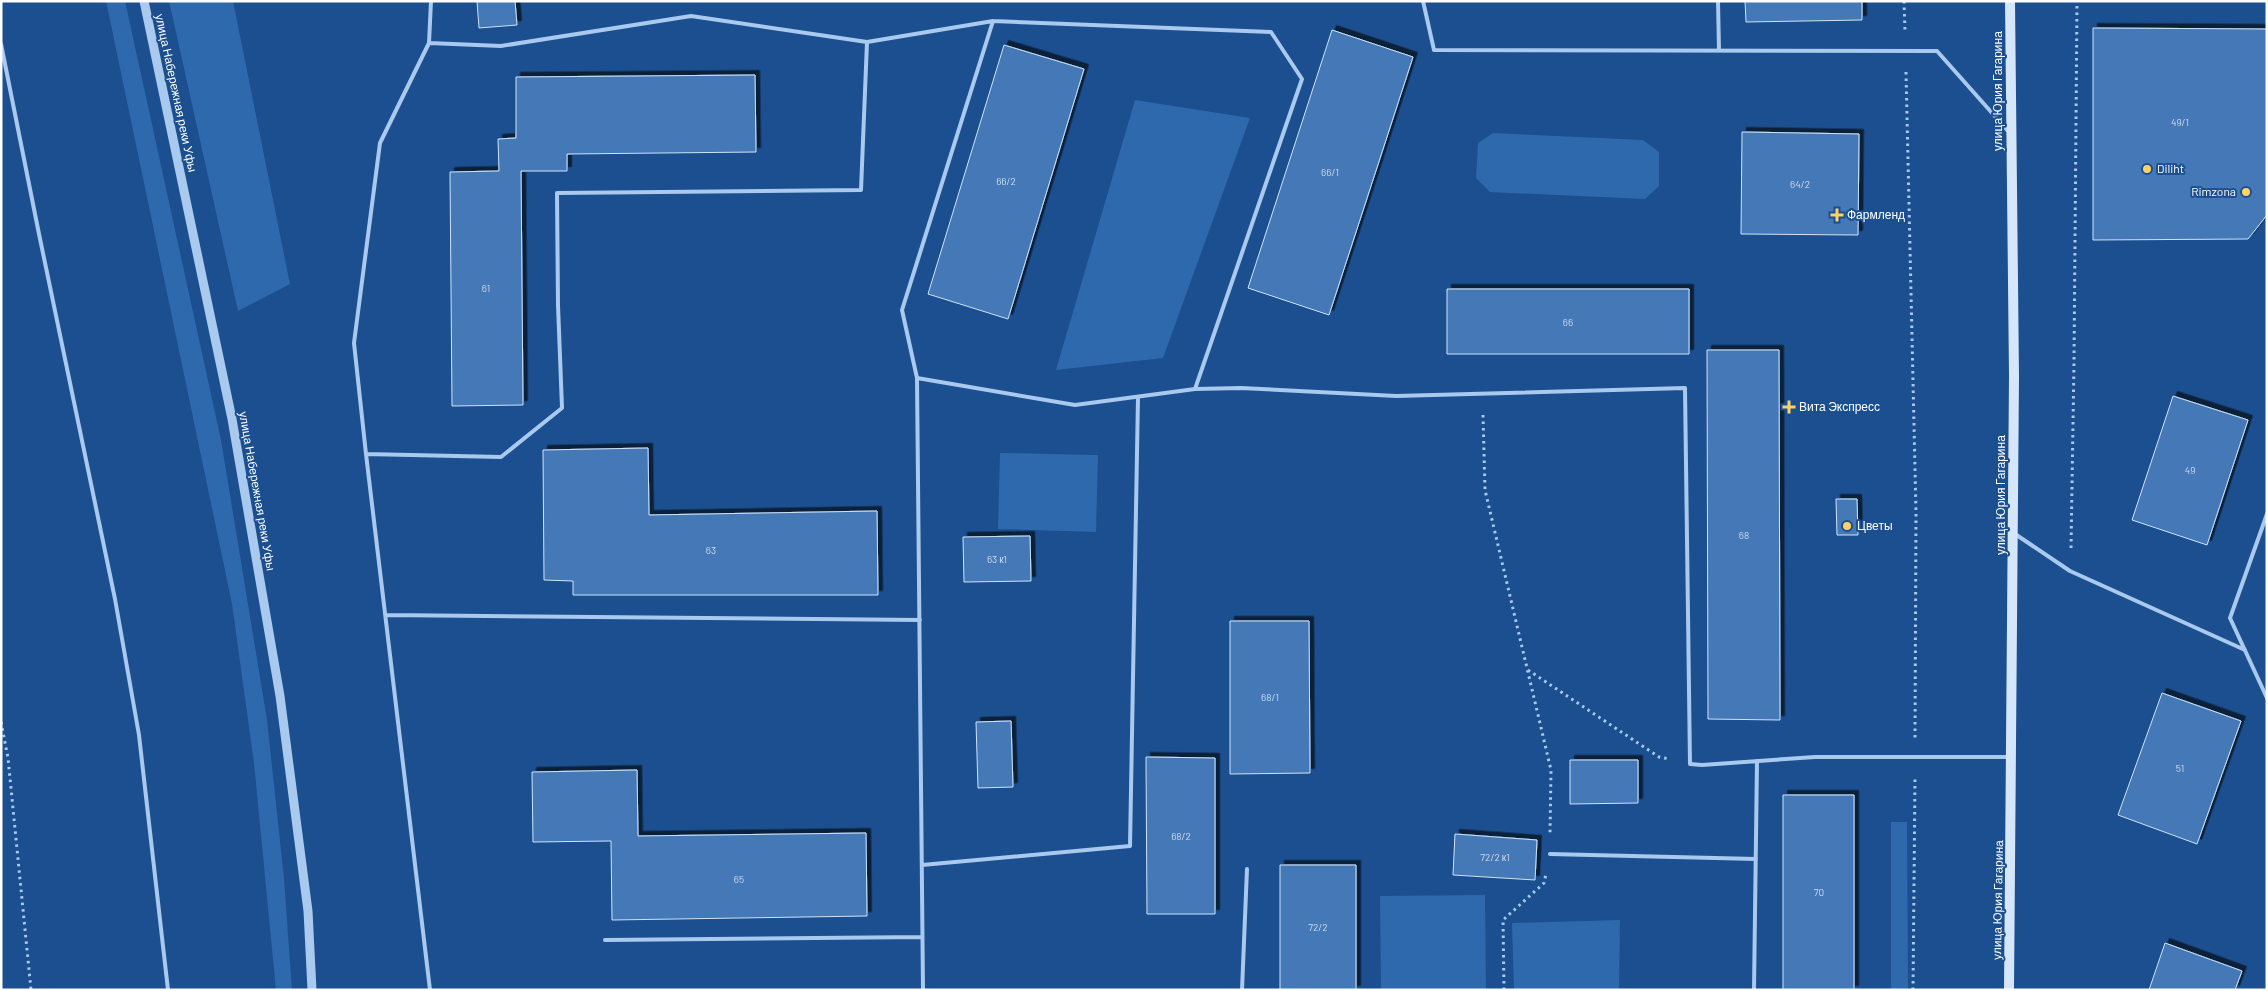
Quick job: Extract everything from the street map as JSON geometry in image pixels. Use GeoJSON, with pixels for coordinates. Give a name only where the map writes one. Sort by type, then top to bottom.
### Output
{"type":"FeatureCollection","features":[{"type":"Feature","properties":{"kind":"main road","name":"улица Юрия Гагарина"},"geometry":{"type":"LineString","coordinates":[[2009,990],[2014,376],[2010,1]]}},
{"type":"Feature","properties":{"kind":"street","name":"улица Набережная реки Уфы"},"geometry":{"type":"LineString","coordinates":[[144,1],[232,419],[276,677],[308,912],[312,990]]}},
{"type":"Feature","properties":{"kind":"lane"},"geometry":{"type":"LineString","coordinates":[[430,990],[354,342],[380,143],[429,42],[431,1]]}},
{"type":"Feature","properties":{"kind":"lane"},"geometry":{"type":"LineString","coordinates":[[1423,1],[1434,50],[1937,51],[2010,133]]}},
{"type":"Feature","properties":{"kind":"lane"},"geometry":{"type":"LineString","coordinates":[[1718,1],[1719,50]]}},
{"type":"Feature","properties":{"kind":"lane"},"geometry":{"type":"LineString","coordinates":[[429,42],[501,46],[692,16],[867,42],[993,21],[1271,32],[1302,79],[1195,389]]}},
{"type":"Feature","properties":{"kind":"lane"},"geometry":{"type":"LineString","coordinates":[[922,990],[917,378],[902,310],[993,21]]}},
{"type":"Feature","properties":{"kind":"lane"},"geometry":{"type":"LineString","coordinates":[[366,454],[501,457],[562,408],[558,305],[557,193],[861,190],[867,42]]}},
{"type":"Feature","properties":{"kind":"lane"},"geometry":{"type":"LineString","coordinates":[[1,44],[115,599],[140,735],[168,990]]}},
{"type":"Feature","properties":{"kind":"lane"},"geometry":{"type":"LineString","coordinates":[[917,378],[1075,405],[1195,389],[1241,388],[1396,396],[1685,388],[1690,764],[1702,765],[1815,757],[2012,757]]}},
{"type":"Feature","properties":{"kind":"lane"},"geometry":{"type":"LineString","coordinates":[[922,865],[1130,846],[1138,397]]}},
{"type":"Feature","properties":{"kind":"lane"},"geometry":{"type":"LineString","coordinates":[[2267,514],[2230,618],[2267,698]]}},
{"type":"Feature","properties":{"kind":"lane"},"geometry":{"type":"LineString","coordinates":[[2013,534],[2070,571],[2244,650]]}},
{"type":"Feature","properties":{"kind":"lane"},"geometry":{"type":"LineString","coordinates":[[386,615],[920,620]]}},
{"type":"Feature","properties":{"kind":"lane"},"geometry":{"type":"LineString","coordinates":[[1754,990],[1757,761]]}},
{"type":"Feature","properties":{"kind":"lane"},"geometry":{"type":"LineString","coordinates":[[1550,854],[1756,859]]}},
{"type":"Feature","properties":{"kind":"lane"},"geometry":{"type":"LineString","coordinates":[[1242,990],[1247,869]]}},
{"type":"Feature","properties":{"kind":"lane"},"geometry":{"type":"LineString","coordinates":[[604,940],[922,938]]}},
{"type":"Feature","properties":{"kind":"path"},"geometry":{"type":"LineString","coordinates":[[1904,1],[1916,513],[1913,990]]}},
{"type":"Feature","properties":{"kind":"path"},"geometry":{"type":"LineString","coordinates":[[2070,571],[2074,362],[2076,1]]}},
{"type":"Feature","properties":{"kind":"path"},"geometry":{"type":"LineString","coordinates":[[1482,394],[1485,490],[1551,770],[1550,854],[1544,883],[1503,920],[1504,990]]}},
{"type":"Feature","properties":{"kind":"path"},"geometry":{"type":"LineString","coordinates":[[1527,670],[1659,757],[1690,764]]}},
{"type":"Feature","properties":{"kind":"path"},"geometry":{"type":"LineString","coordinates":[[1,722],[8,758],[31,990]]}},
{"type":"Feature","properties":{"kind":"shaded area"},"geometry":{"type":"Polygon","coordinates":[[[106,1],[125,1],[221,440],[267,720],[284,878],[292,990],[276,990],[254,763],[232,604],[106,1]]]}},
{"type":"Feature","properties":{"kind":"shaded area"},"geometry":{"type":"Polygon","coordinates":[[[169,1],[233,1],[290,284],[238,311],[169,1]]]}},
{"type":"Feature","properties":{"kind":"shaded area"},"geometry":{"type":"Polygon","coordinates":[[[1135,100],[1250,118],[1163,358],[1056,370],[1135,100]]]}},
{"type":"Feature","properties":{"kind":"shaded area"},"geometry":{"type":"Polygon","coordinates":[[[1493,133],[1643,140],[1659,152],[1659,186],[1645,199],[1490,192],[1476,178],[1478,143],[1493,133]]]}},
{"type":"Feature","properties":{"kind":"shaded area"},"geometry":{"type":"Polygon","coordinates":[[[1000,453],[1098,455],[1096,532],[998,529],[1000,453]]]}},
{"type":"Feature","properties":{"kind":"shaded area"},"geometry":{"type":"Polygon","coordinates":[[[1891,822],[1907,822],[1908,990],[1891,990],[1891,822]]]}},
{"type":"Feature","properties":{"kind":"shaded area"},"geometry":{"type":"Polygon","coordinates":[[[1485,895],[1486,990],[1381,990],[1380,896],[1485,895]]]}},
{"type":"Feature","properties":{"kind":"shaded area"},"geometry":{"type":"Polygon","coordinates":[[[1620,920],[1619,990],[1514,990],[1512,923],[1620,920]]]}},
{"type":"Feature","properties":{"kind":"building"},"geometry":{"type":"Polygon","coordinates":[[[477,1],[515,1],[517,25],[479,28],[477,1]]]}},
{"type":"Feature","properties":{"kind":"building"},"geometry":{"type":"Polygon","coordinates":[[[1745,1],[1862,1],[1862,20],[1746,22],[1745,1]]]}},
{"type":"Feature","properties":{"kind":"building"},"geometry":{"type":"Polygon","coordinates":[[[2093,28],[2267,29],[2267,215],[2248,239],[2093,240],[2093,28]]]}},
{"type":"Feature","properties":{"kind":"building"},"geometry":{"type":"Polygon","coordinates":[[[1332,30],[1413,57],[1329,315],[1248,288],[1332,30]]]}},
{"type":"Feature","properties":{"kind":"building"},"geometry":{"type":"Polygon","coordinates":[[[1004,45],[1084,69],[1008,319],[928,294],[1004,45]]]}},
{"type":"Feature","properties":{"kind":"building"},"geometry":{"type":"Polygon","coordinates":[[[755,75],[756,152],[567,154],[567,171],[521,171],[523,405],[452,406],[450,172],[499,171],[498,139],[516,138],[516,77],[755,75]]]}},
{"type":"Feature","properties":{"kind":"building"},"geometry":{"type":"Polygon","coordinates":[[[1742,132],[1859,134],[1858,235],[1741,234],[1742,132]]]}},
{"type":"Feature","properties":{"kind":"building"},"geometry":{"type":"Polygon","coordinates":[[[1447,289],[1689,289],[1689,354],[1447,354],[1447,289]]]}},
{"type":"Feature","properties":{"kind":"building"},"geometry":{"type":"Polygon","coordinates":[[[1707,350],[1779,350],[1780,720],[1708,719],[1707,350]]]}},
{"type":"Feature","properties":{"kind":"building"},"geometry":{"type":"Polygon","coordinates":[[[2173,396],[2248,420],[2207,545],[2132,520],[2173,396]]]}},
{"type":"Feature","properties":{"kind":"building"},"geometry":{"type":"Polygon","coordinates":[[[648,448],[649,515],[877,511],[878,595],[573,595],[573,581],[544,580],[543,450],[648,448]]]}},
{"type":"Feature","properties":{"kind":"building","name":"Цветы"},"geometry":{"type":"Polygon","coordinates":[[[1836,499],[1857,499],[1858,535],[1837,535],[1836,499]]]}},
{"type":"Feature","properties":{"kind":"building"},"geometry":{"type":"Polygon","coordinates":[[[1030,536],[1031,581],[964,582],[963,537],[1030,536]]]}},
{"type":"Feature","properties":{"kind":"building"},"geometry":{"type":"Polygon","coordinates":[[[1230,621],[1309,621],[1310,773],[1230,774],[1230,621]]]}},
{"type":"Feature","properties":{"kind":"building"},"geometry":{"type":"Polygon","coordinates":[[[2162,693],[2241,721],[2197,844],[2118,815],[2162,693]]]}},
{"type":"Feature","properties":{"kind":"building"},"geometry":{"type":"Polygon","coordinates":[[[1011,721],[1013,787],[978,788],[976,722],[1011,721]]]}},
{"type":"Feature","properties":{"kind":"building"},"geometry":{"type":"Polygon","coordinates":[[[1146,757],[1215,758],[1215,914],[1147,914],[1146,757]]]}},
{"type":"Feature","properties":{"kind":"building"},"geometry":{"type":"Polygon","coordinates":[[[1570,760],[1638,760],[1638,803],[1570,804],[1570,760]]]}},
{"type":"Feature","properties":{"kind":"building"},"geometry":{"type":"Polygon","coordinates":[[[637,770],[638,836],[866,833],[867,916],[612,920],[611,841],[533,842],[532,772],[637,770]]]}},
{"type":"Feature","properties":{"kind":"building"},"geometry":{"type":"Polygon","coordinates":[[[1783,795],[1854,795],[1854,990],[1783,990],[1783,795]]]}},
{"type":"Feature","properties":{"kind":"building"},"geometry":{"type":"Polygon","coordinates":[[[1455,834],[1537,840],[1535,880],[1453,875],[1455,834]]]}},
{"type":"Feature","properties":{"kind":"building"},"geometry":{"type":"Polygon","coordinates":[[[1280,865],[1356,865],[1356,990],[1280,990],[1280,865]]]}},
{"type":"Feature","properties":{"kind":"building"},"geometry":{"type":"Polygon","coordinates":[[[2165,943],[2242,971],[2235,990],[2149,990],[2165,943]]]}},
{"type":"Feature","properties":{"kind":"place","name":"Diliht"},"geometry":{"type":"Point","coordinates":[2147,169]}},
{"type":"Feature","properties":{"kind":"place","name":"Rimzona"},"geometry":{"type":"Point","coordinates":[2246,192]}},
{"type":"Feature","properties":{"kind":"place","name":"Фармленд"},"geometry":{"type":"Point","coordinates":[1837,215]}},
{"type":"Feature","properties":{"kind":"place","name":"Вита Экспресс"},"geometry":{"type":"Point","coordinates":[1789,407]}},
{"type":"Feature","properties":{"kind":"place","name":"Цветы"},"geometry":{"type":"Point","coordinates":[1847,526]}}]}
